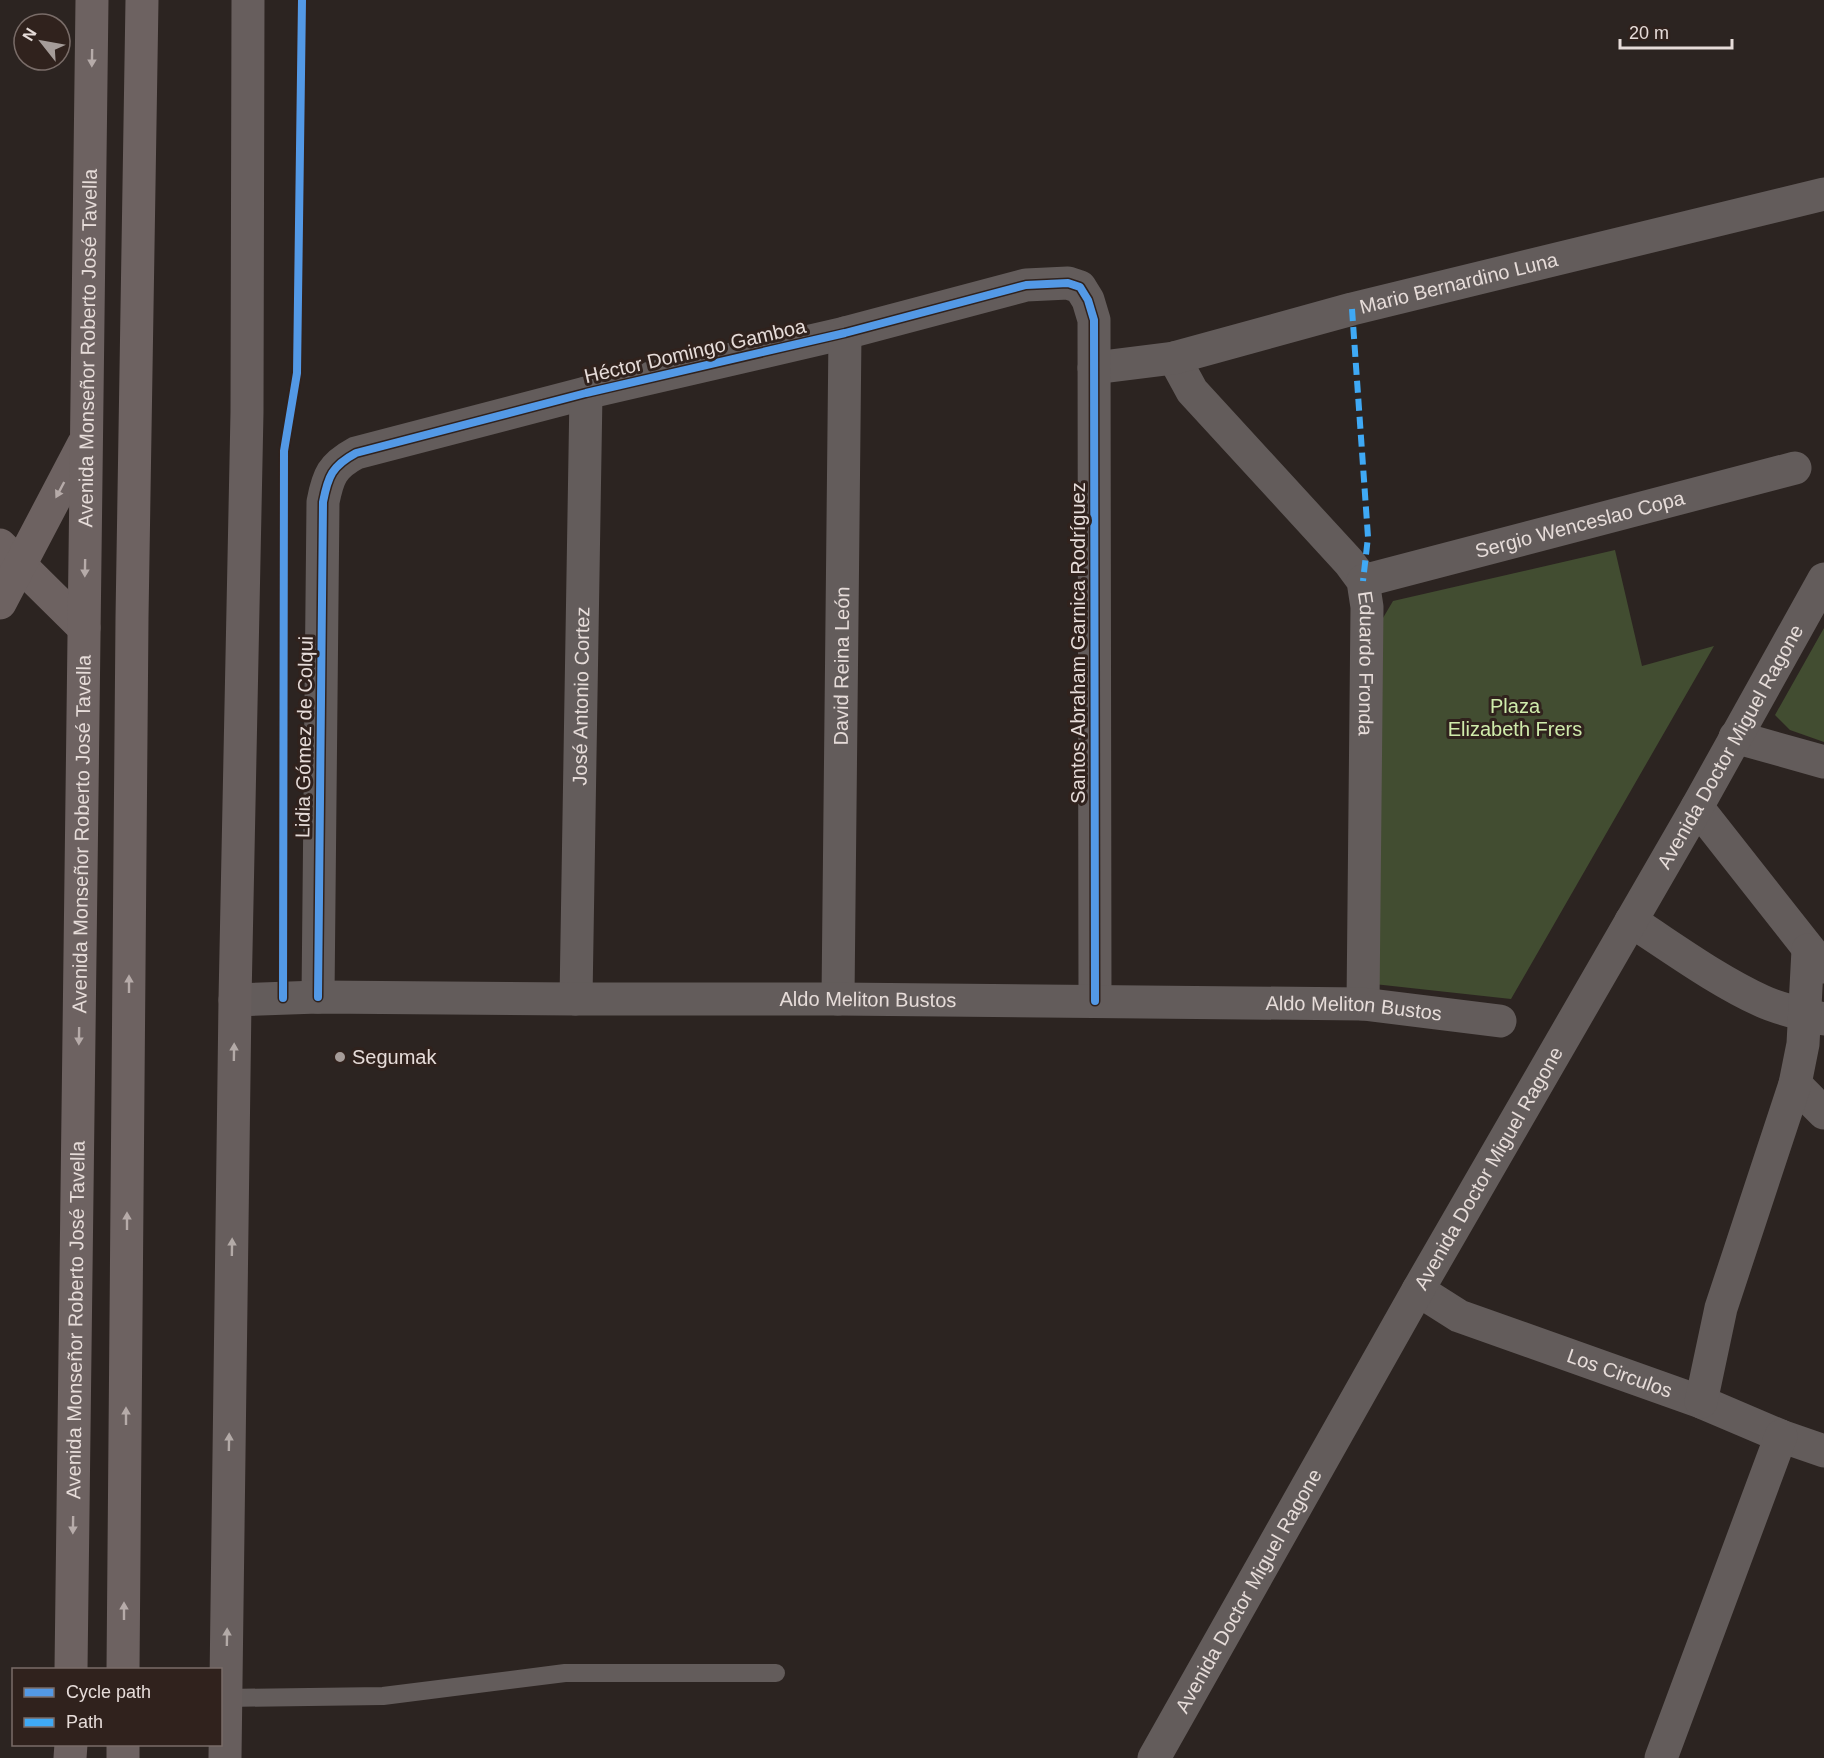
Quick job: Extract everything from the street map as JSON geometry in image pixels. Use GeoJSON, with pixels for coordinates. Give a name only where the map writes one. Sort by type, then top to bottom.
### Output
{"type":"FeatureCollection","features":[{"type":"Feature","properties":{"kind":"highway","name":"Avenida Monseñor Roberto José Tavella"},"geometry":{"type":"LineString","coordinates":[[72,1668],[92,0]]}},
{"type":"Feature","properties":{"kind":"highway"},"geometry":{"type":"LineString","coordinates":[[123,1668],[132,641],[142,0]]}},
{"type":"Feature","properties":{"kind":"highway"},"geometry":{"type":"LineString","coordinates":[[0,603],[10,555],[87,439]]}},
{"type":"Feature","properties":{"kind":"highway"},"geometry":{"type":"LineString","coordinates":[[10,555],[84,628]]}},
{"type":"Feature","properties":{"kind":"main road"},"geometry":{"type":"LineString","coordinates":[[225,1758],[235,1000],[247,412],[248,0]]}},
{"type":"Feature","properties":{"kind":"street","name":"Mario Bernardino Luna"},"geometry":{"type":"LineString","coordinates":[[1094,368],[1174,358],[1352,309],[1824,194]]}},
{"type":"Feature","properties":{"kind":"street","name":"Héctor Domingo Gamboa"},"geometry":{"type":"LineString","coordinates":[[328,478],[340,462],[356,453],[586,393],[845,333],[1026,285],[1068,283],[1080,287]]}},
{"type":"Feature","properties":{"kind":"street","name":"Santos Abraham Garnica Rodríguez"},"geometry":{"type":"LineString","coordinates":[[1080,287],[1088,300],[1094,320],[1095,1001]]}},
{"type":"Feature","properties":{"kind":"street","name":"David Reina León"},"geometry":{"type":"LineString","coordinates":[[837,999],[845,333]]}},
{"type":"Feature","properties":{"kind":"street","name":"Eduardo Fronda"},"geometry":{"type":"LineString","coordinates":[[1174,358],[1192,391],[1349,562],[1363,581],[1367,607],[1363,1004]]}},
{"type":"Feature","properties":{"kind":"street","name":"José Antonio Cortez"},"geometry":{"type":"LineString","coordinates":[[576,999],[586,393]]}},
{"type":"Feature","properties":{"kind":"street","name":"Sergio Wenceslao Copa"},"geometry":{"type":"LineString","coordinates":[[1363,581],[1795,468]]}},
{"type":"Feature","properties":{"kind":"street","name":"Lidia Gómez de Colqui"},"geometry":{"type":"LineString","coordinates":[[318,997],[323,502],[328,478]]}},
{"type":"Feature","properties":{"kind":"street","name":"Avenida Doctor Miguel Ragone"},"geometry":{"type":"LineString","coordinates":[[1154,1758],[1418,1290],[1697,807],[1824,579]]}},
{"type":"Feature","properties":{"kind":"street"},"geometry":{"type":"LineString","coordinates":[[1735,737],[1824,762]]}},
{"type":"Feature","properties":{"kind":"street"},"geometry":{"type":"LineString","coordinates":[[1697,807],[1816,959],[1814,1017],[1803,1044],[1795,1084],[1720,1308],[1701,1402]]}},
{"type":"Feature","properties":{"kind":"street"},"geometry":{"type":"LineString","coordinates":[[1631,921],[1702,967],[1762,1001],[1814,1017]]}},
{"type":"Feature","properties":{"kind":"street","name":"Aldo Meliton Bustos"},"geometry":{"type":"LineString","coordinates":[[235,1000],[318,997],[1363,1004],[1500,1021]]}},
{"type":"Feature","properties":{"kind":"street"},"geometry":{"type":"LineString","coordinates":[[1795,1084],[1824,1113]]}},
{"type":"Feature","properties":{"kind":"street","name":"Los Circulos"},"geometry":{"type":"LineString","coordinates":[[1418,1290],[1459,1316],[1701,1402],[1781,1436],[1824,1451]]}},
{"type":"Feature","properties":{"kind":"street"},"geometry":{"type":"LineString","coordinates":[[1661,1758],[1781,1436]]}},
{"type":"Feature","properties":{"kind":"lane"},"geometry":{"type":"LineString","coordinates":[[226,1698],[383,1696],[565,1673],[776,1673]]}},
{"type":"Feature","properties":{"kind":"green space","name":"Plaza Elizabeth Frers"},"geometry":{"type":"Polygon","coordinates":[[[1615,550],[1642,666],[1714,646],[1511,999],[1374,984],[1380,623],[1393,601],[1615,550]]]}},
{"type":"Feature","properties":{"kind":"green space"},"geometry":{"type":"Polygon","coordinates":[[[1824,628],[1824,742],[1790,730],[1775,715],[1824,628]]]}},
{"type":"Feature","properties":{"kind":"marked path"},"geometry":{"type":"LineString","coordinates":[[1352,309],[1368,537],[1363,581]]}},
{"type":"Feature","properties":{"kind":"cycle path"},"geometry":{"type":"LineString","coordinates":[[283,998],[284,451],[297,373],[302,0]]}},
{"type":"Feature","properties":{"kind":"cycle path"},"geometry":{"type":"LineString","coordinates":[[318,997],[323,502],[329,478],[341,462],[356,453],[586,393],[845,333],[1026,285],[1068,283],[1080,287],[1088,300],[1094,320],[1095,1001]]}},
{"type":"Feature","properties":{"kind":"place","name":"Segumak"},"geometry":{"type":"Point","coordinates":[340,1057]}}]}
